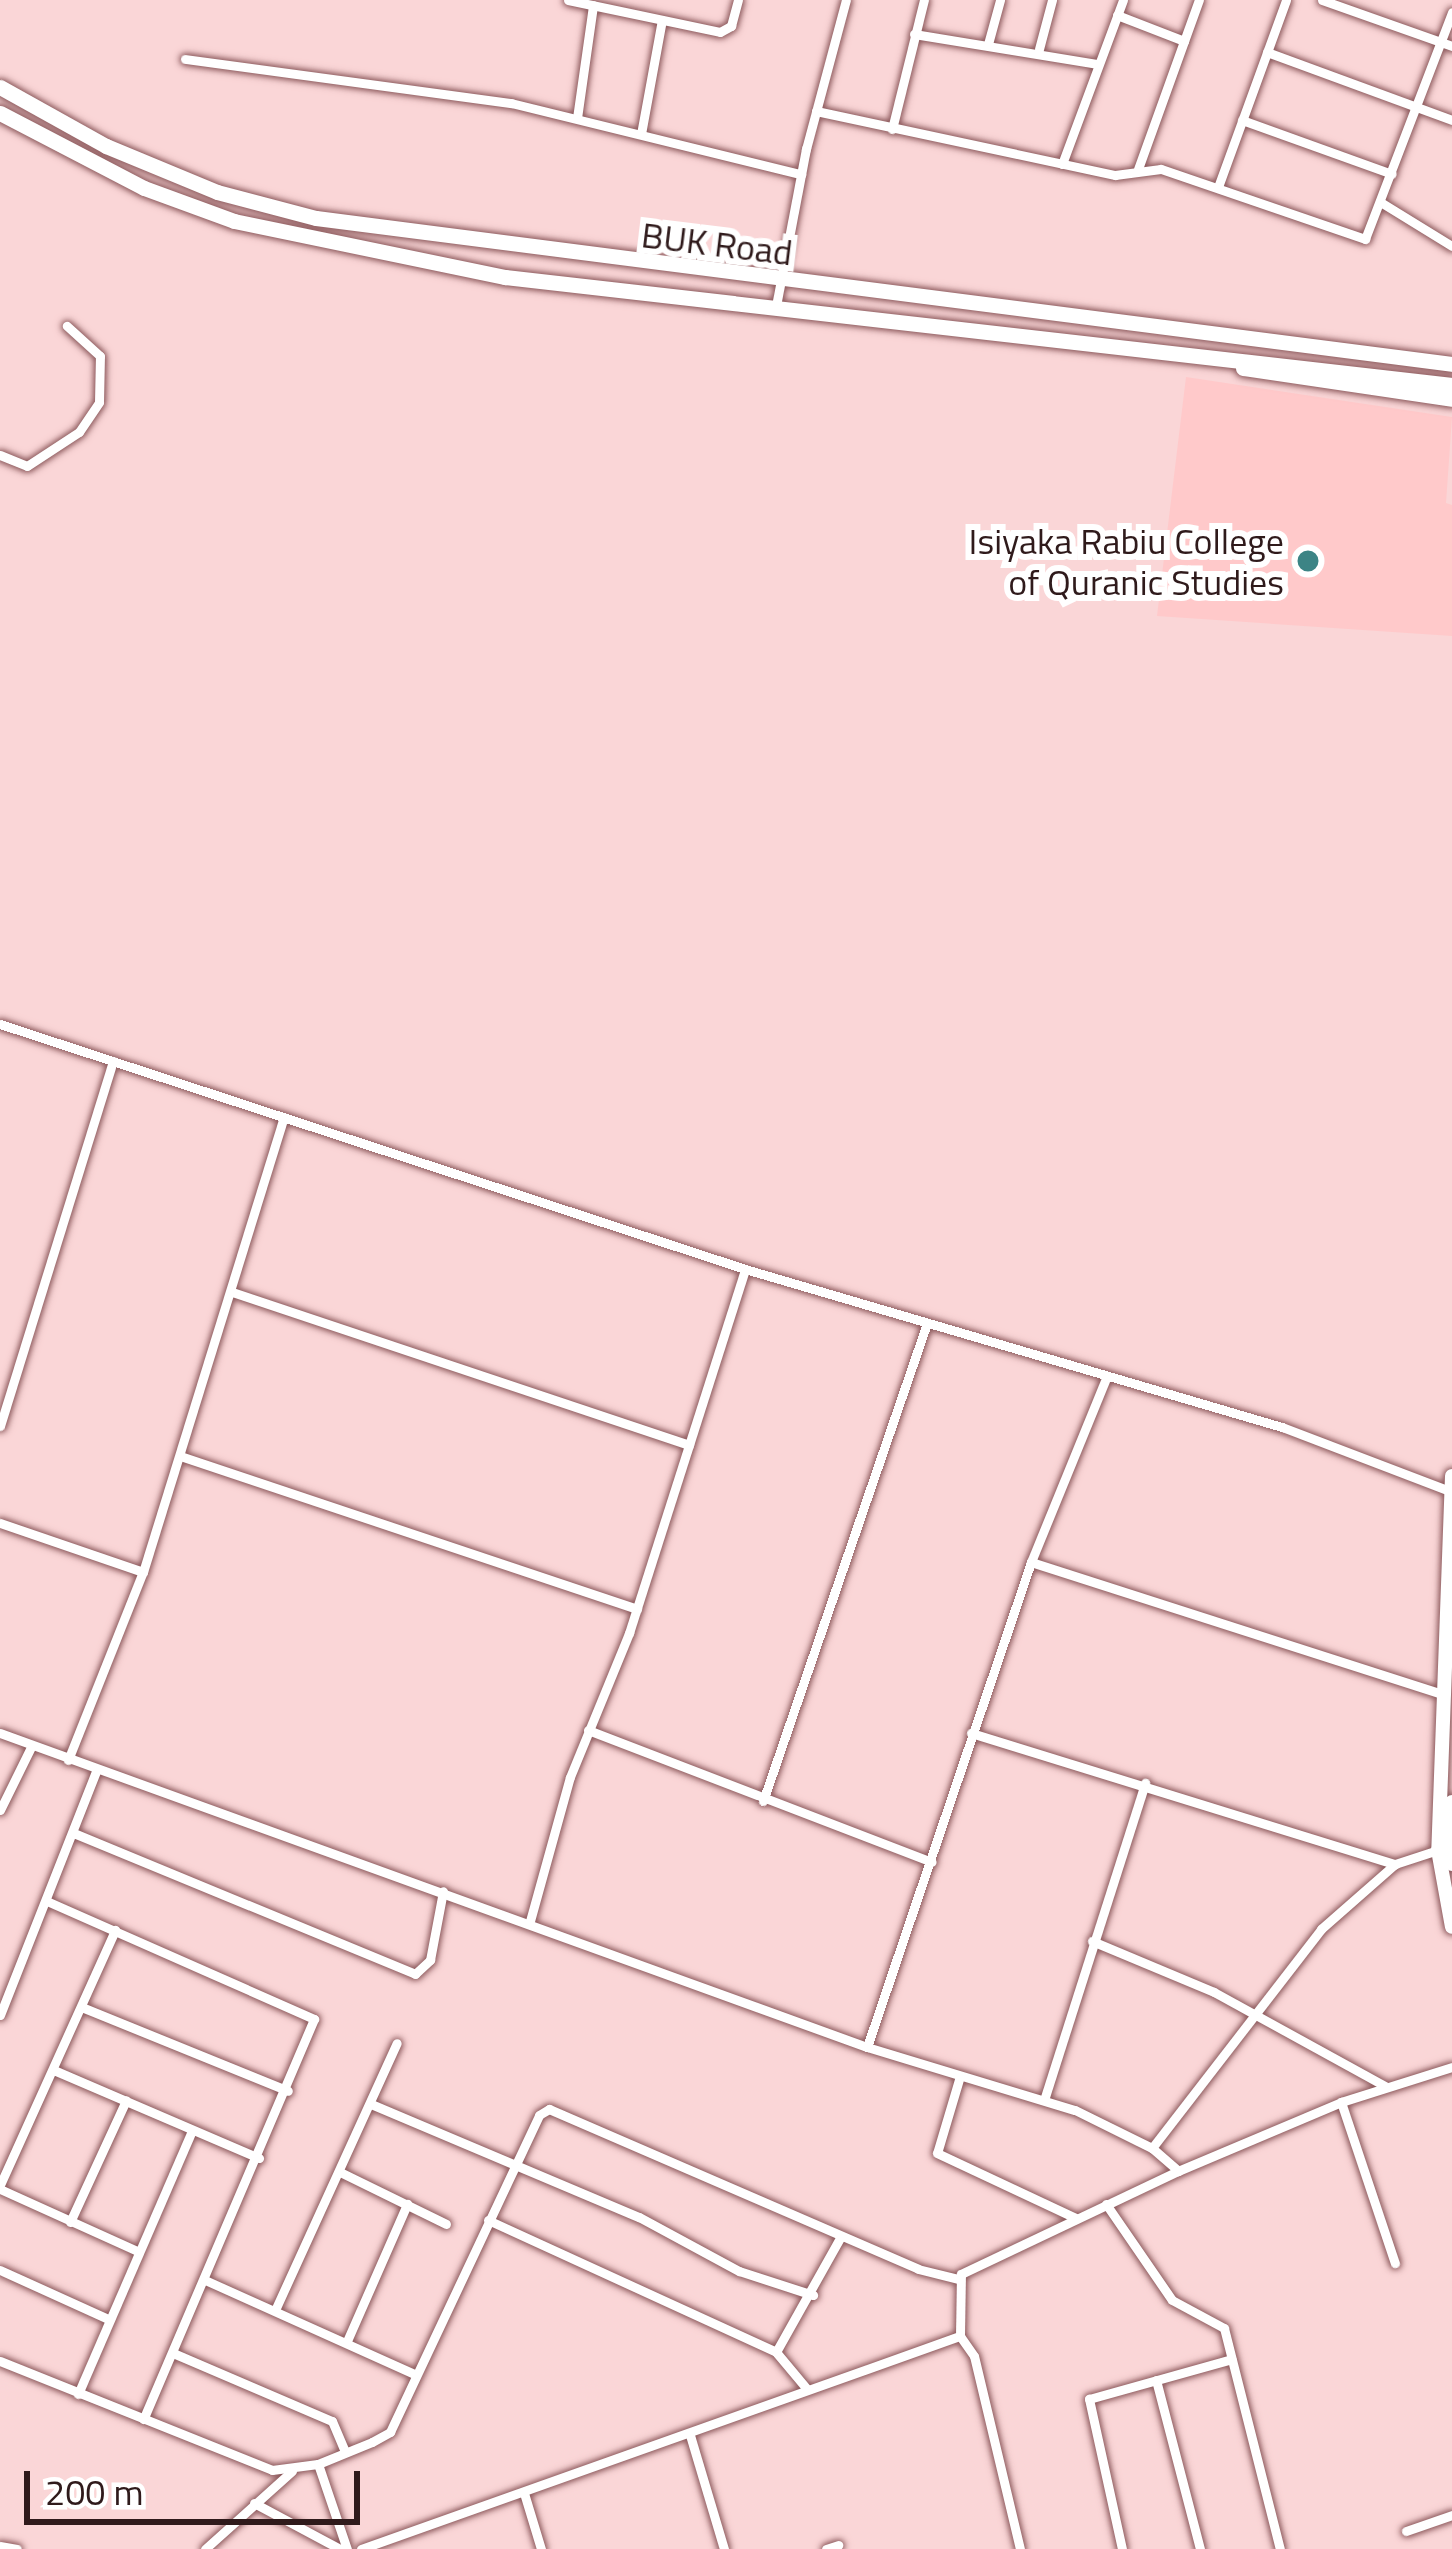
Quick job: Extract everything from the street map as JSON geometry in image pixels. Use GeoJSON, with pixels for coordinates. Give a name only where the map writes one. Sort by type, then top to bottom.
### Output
{"type":"FeatureCollection","features":[{"type":"Feature","properties":{"kind":"main road","name":"BUK Road"},"geometry":{"type":"LineString","coordinates":[[0,87],[106,146],[260,205],[457,241],[1208,336],[1452,360]]}},
{"type":"Feature","properties":{"kind":"main road","name":"BUK Road"},"geometry":{"type":"LineString","coordinates":[[0,113],[143,188],[234,221],[505,277],[1452,385]]}},
{"type":"Feature","properties":{"kind":"main road"},"geometry":{"type":"LineString","coordinates":[[1231,359],[1275,376],[1452,399]]}},
{"type":"Feature","properties":{"kind":"main road"},"geometry":{"type":"LineString","coordinates":[[1452,1476],[1445,1695],[1452,1927]]}},
{"type":"Feature","properties":{"kind":"main road"},"geometry":{"type":"LineString","coordinates":[[1447,1854],[1452,1802]]}},
{"type":"Feature","properties":{"kind":"street"},"geometry":{"type":"LineString","coordinates":[[568,0],[727,31],[738,0]]}},
{"type":"Feature","properties":{"kind":"street"},"geometry":{"type":"LineString","coordinates":[[776,307],[801,174],[846,0]]}},
{"type":"Feature","properties":{"kind":"street"},"geometry":{"type":"LineString","coordinates":[[892,129],[924,0]]}},
{"type":"Feature","properties":{"kind":"street"},"geometry":{"type":"LineString","coordinates":[[988,44],[1000,0]]}},
{"type":"Feature","properties":{"kind":"street"},"geometry":{"type":"LineString","coordinates":[[1039,49],[1052,0]]}},
{"type":"Feature","properties":{"kind":"street"},"geometry":{"type":"LineString","coordinates":[[1062,164],[1123,0]]}},
{"type":"Feature","properties":{"kind":"street"},"geometry":{"type":"LineString","coordinates":[[1138,170],[1199,0]]}},
{"type":"Feature","properties":{"kind":"street"},"geometry":{"type":"LineString","coordinates":[[1218,187],[1286,0]]}},
{"type":"Feature","properties":{"kind":"street"},"geometry":{"type":"LineString","coordinates":[[1322,0],[1446,44]]}},
{"type":"Feature","properties":{"kind":"street"},"geometry":{"type":"LineString","coordinates":[[577,118],[592,5]]}},
{"type":"Feature","properties":{"kind":"street"},"geometry":{"type":"LineString","coordinates":[[816,111],[1115,175],[1138,170],[1218,187],[1365,239],[1446,44],[1452,12]]}},
{"type":"Feature","properties":{"kind":"street"},"geometry":{"type":"LineString","coordinates":[[1117,15],[1184,40]]}},
{"type":"Feature","properties":{"kind":"street"},"geometry":{"type":"LineString","coordinates":[[641,134],[662,20]]}},
{"type":"Feature","properties":{"kind":"street"},"geometry":{"type":"LineString","coordinates":[[914,34],[1039,49],[1096,64]]}},
{"type":"Feature","properties":{"kind":"street"},"geometry":{"type":"LineString","coordinates":[[1267,52],[1452,120]]}},
{"type":"Feature","properties":{"kind":"street"},"geometry":{"type":"LineString","coordinates":[[185,59],[577,118],[801,174]]}},
{"type":"Feature","properties":{"kind":"street"},"geometry":{"type":"LineString","coordinates":[[1243,120],[1392,174]]}},
{"type":"Feature","properties":{"kind":"street"},"geometry":{"type":"LineString","coordinates":[[1382,203],[1452,246]]}},
{"type":"Feature","properties":{"kind":"street"},"geometry":{"type":"LineString","coordinates":[[0,455],[27,466],[79,432],[99,402],[100,356],[67,326]]}},
{"type":"Feature","properties":{"kind":"street"},"geometry":{"type":"LineString","coordinates":[[0,1024],[746,1268],[1320,1440],[1452,1492]]}},
{"type":"Feature","properties":{"kind":"street"},"geometry":{"type":"LineString","coordinates":[[0,1426],[113,1061]]}},
{"type":"Feature","properties":{"kind":"street"},"geometry":{"type":"LineString","coordinates":[[68,1760],[143,1572],[284,1117]]}},
{"type":"Feature","properties":{"kind":"street"},"geometry":{"type":"LineString","coordinates":[[530,1921],[588,1730],[637,1609],[746,1268]]}},
{"type":"Feature","properties":{"kind":"street"},"geometry":{"type":"LineString","coordinates":[[232,1292],[689,1445]]}},
{"type":"Feature","properties":{"kind":"street"},"geometry":{"type":"LineString","coordinates":[[763,1801],[927,1322]]}},
{"type":"Feature","properties":{"kind":"street"},"geometry":{"type":"LineString","coordinates":[[867,2047],[1031,1562],[1107,1376]]}},
{"type":"Feature","properties":{"kind":"street"},"geometry":{"type":"LineString","coordinates":[[180,1456],[637,1609]]}},
{"type":"Feature","properties":{"kind":"street"},"geometry":{"type":"LineString","coordinates":[[0,1523],[143,1572]]}},
{"type":"Feature","properties":{"kind":"street"},"geometry":{"type":"LineString","coordinates":[[1031,1562],[1445,1695]]}},
{"type":"Feature","properties":{"kind":"street"},"geometry":{"type":"LineString","coordinates":[[588,1730],[932,1862]]}},
{"type":"Feature","properties":{"kind":"street"},"geometry":{"type":"LineString","coordinates":[[0,1733],[96,1771],[530,1921],[867,2047],[1044,2100],[1152,2148],[1178,2170]]}},
{"type":"Feature","properties":{"kind":"street"},"geometry":{"type":"LineString","coordinates":[[971,1733],[1395,1864],[1447,1854]]}},
{"type":"Feature","properties":{"kind":"street"},"geometry":{"type":"LineString","coordinates":[[0,1810],[31,1747]]}},
{"type":"Feature","properties":{"kind":"street"},"geometry":{"type":"LineString","coordinates":[[0,2015],[76,1834],[96,1771]]}},
{"type":"Feature","properties":{"kind":"street"},"geometry":{"type":"LineString","coordinates":[[1044,2100],[1145,1784]]}},
{"type":"Feature","properties":{"kind":"street"},"geometry":{"type":"LineString","coordinates":[[76,1834],[415,1974],[430,1960],[443,1891]]}},
{"type":"Feature","properties":{"kind":"street"},"geometry":{"type":"LineString","coordinates":[[1152,2148],[1321,1930],[1395,1864]]}},
{"type":"Feature","properties":{"kind":"street"},"geometry":{"type":"LineString","coordinates":[[49,1902],[314,2018],[288,2091],[143,2419]]}},
{"type":"Feature","properties":{"kind":"street"},"geometry":{"type":"LineString","coordinates":[[115,1930],[56,2071],[0,2187],[137,2251]]}},
{"type":"Feature","properties":{"kind":"street"},"geometry":{"type":"LineString","coordinates":[[1092,1941],[1253,2013],[1385,2086]]}},
{"type":"Feature","properties":{"kind":"street"},"geometry":{"type":"LineString","coordinates":[[83,2008],[288,2091]]}},
{"type":"Feature","properties":{"kind":"street"},"geometry":{"type":"LineString","coordinates":[[276,2308],[397,2043]]}},
{"type":"Feature","properties":{"kind":"street"},"geometry":{"type":"LineString","coordinates":[[205,2549],[292,2471],[389,2432],[513,2169],[549,2109],[841,2236],[958,2279],[1178,2170],[1341,2102],[1452,2067]]}},
{"type":"Feature","properties":{"kind":"street"},"geometry":{"type":"LineString","coordinates":[[56,2071],[259,2158]]}},
{"type":"Feature","properties":{"kind":"street"},"geometry":{"type":"LineString","coordinates":[[960,2076],[937,2153],[1077,2218]]}},
{"type":"Feature","properties":{"kind":"street"},"geometry":{"type":"LineString","coordinates":[[70,2222],[126,2100]]}},
{"type":"Feature","properties":{"kind":"street"},"geometry":{"type":"LineString","coordinates":[[1341,2102],[1395,2263]]}},
{"type":"Feature","properties":{"kind":"street"},"geometry":{"type":"LineString","coordinates":[[370,2104],[513,2169],[638,2217],[739,2271],[813,2295]]}},
{"type":"Feature","properties":{"kind":"street"},"geometry":{"type":"LineString","coordinates":[[78,2394],[191,2132]]}},
{"type":"Feature","properties":{"kind":"street"},"geometry":{"type":"LineString","coordinates":[[340,2172],[446,2224]]}},
{"type":"Feature","properties":{"kind":"street"},"geometry":{"type":"LineString","coordinates":[[347,2341],[407,2204]]}},
{"type":"Feature","properties":{"kind":"street"},"geometry":{"type":"LineString","coordinates":[[1106,2204],[1172,2300],[1224,2328],[1280,2549]]}},
{"type":"Feature","properties":{"kind":"street"},"geometry":{"type":"LineString","coordinates":[[488,2220],[776,2352],[807,2389]]}},
{"type":"Feature","properties":{"kind":"street"},"geometry":{"type":"LineString","coordinates":[[776,2352],[813,2295],[841,2236]]}},
{"type":"Feature","properties":{"kind":"street"},"geometry":{"type":"LineString","coordinates":[[0,2270],[108,2319]]}},
{"type":"Feature","properties":{"kind":"street"},"geometry":{"type":"LineString","coordinates":[[958,2279],[960,2336],[974,2356],[1019,2549]]}},
{"type":"Feature","properties":{"kind":"street"},"geometry":{"type":"LineString","coordinates":[[205,2280],[276,2308],[416,2375]]}},
{"type":"Feature","properties":{"kind":"street"},"geometry":{"type":"LineString","coordinates":[[361,2549],[960,2336]]}},
{"type":"Feature","properties":{"kind":"street"},"geometry":{"type":"LineString","coordinates":[[173,2353],[332,2421],[345,2451]]}},
{"type":"Feature","properties":{"kind":"street"},"geometry":{"type":"LineString","coordinates":[[1122,2549],[1088,2403],[1232,2359]]}},
{"type":"Feature","properties":{"kind":"street"},"geometry":{"type":"LineString","coordinates":[[0,2378],[4,2363],[143,2419],[292,2471]]}},
{"type":"Feature","properties":{"kind":"street"},"geometry":{"type":"LineString","coordinates":[[1156,2380],[1200,2549]]}},
{"type":"Feature","properties":{"kind":"street"},"geometry":{"type":"LineString","coordinates":[[690,2435],[724,2549]]}},
{"type":"Feature","properties":{"kind":"street"},"geometry":{"type":"LineString","coordinates":[[318,2464],[344,2549]]}},
{"type":"Feature","properties":{"kind":"street"},"geometry":{"type":"LineString","coordinates":[[524,2493],[541,2549]]}},
{"type":"Feature","properties":{"kind":"street"},"geometry":{"type":"LineString","coordinates":[[254,2504],[344,2549]]}},
{"type":"Feature","properties":{"kind":"street"},"geometry":{"type":"LineString","coordinates":[[1406,2531],[1452,2515]]}},
{"type":"Feature","properties":{"kind":"street"},"geometry":{"type":"LineString","coordinates":[[826,2549],[838,2545]]}},
{"type":"Feature","properties":{"kind":"street"},"geometry":{"type":"LineString","coordinates":[[0,2546],[17,2549]]}},
{"type":"Feature","properties":{"kind":"shaded area","name":"Isiyaka Rabiu College of Quranic Studies"},"geometry":{"type":"Polygon","coordinates":[[[1186,377],[1452,417],[1446,503],[1452,505],[1452,636],[1157,616],[1186,377]]]}},
{"type":"Feature","properties":{"kind":"place","name":"Isiyaka Rabiu College of Quranic Studies"},"geometry":{"type":"Point","coordinates":[1308,561]}}]}
